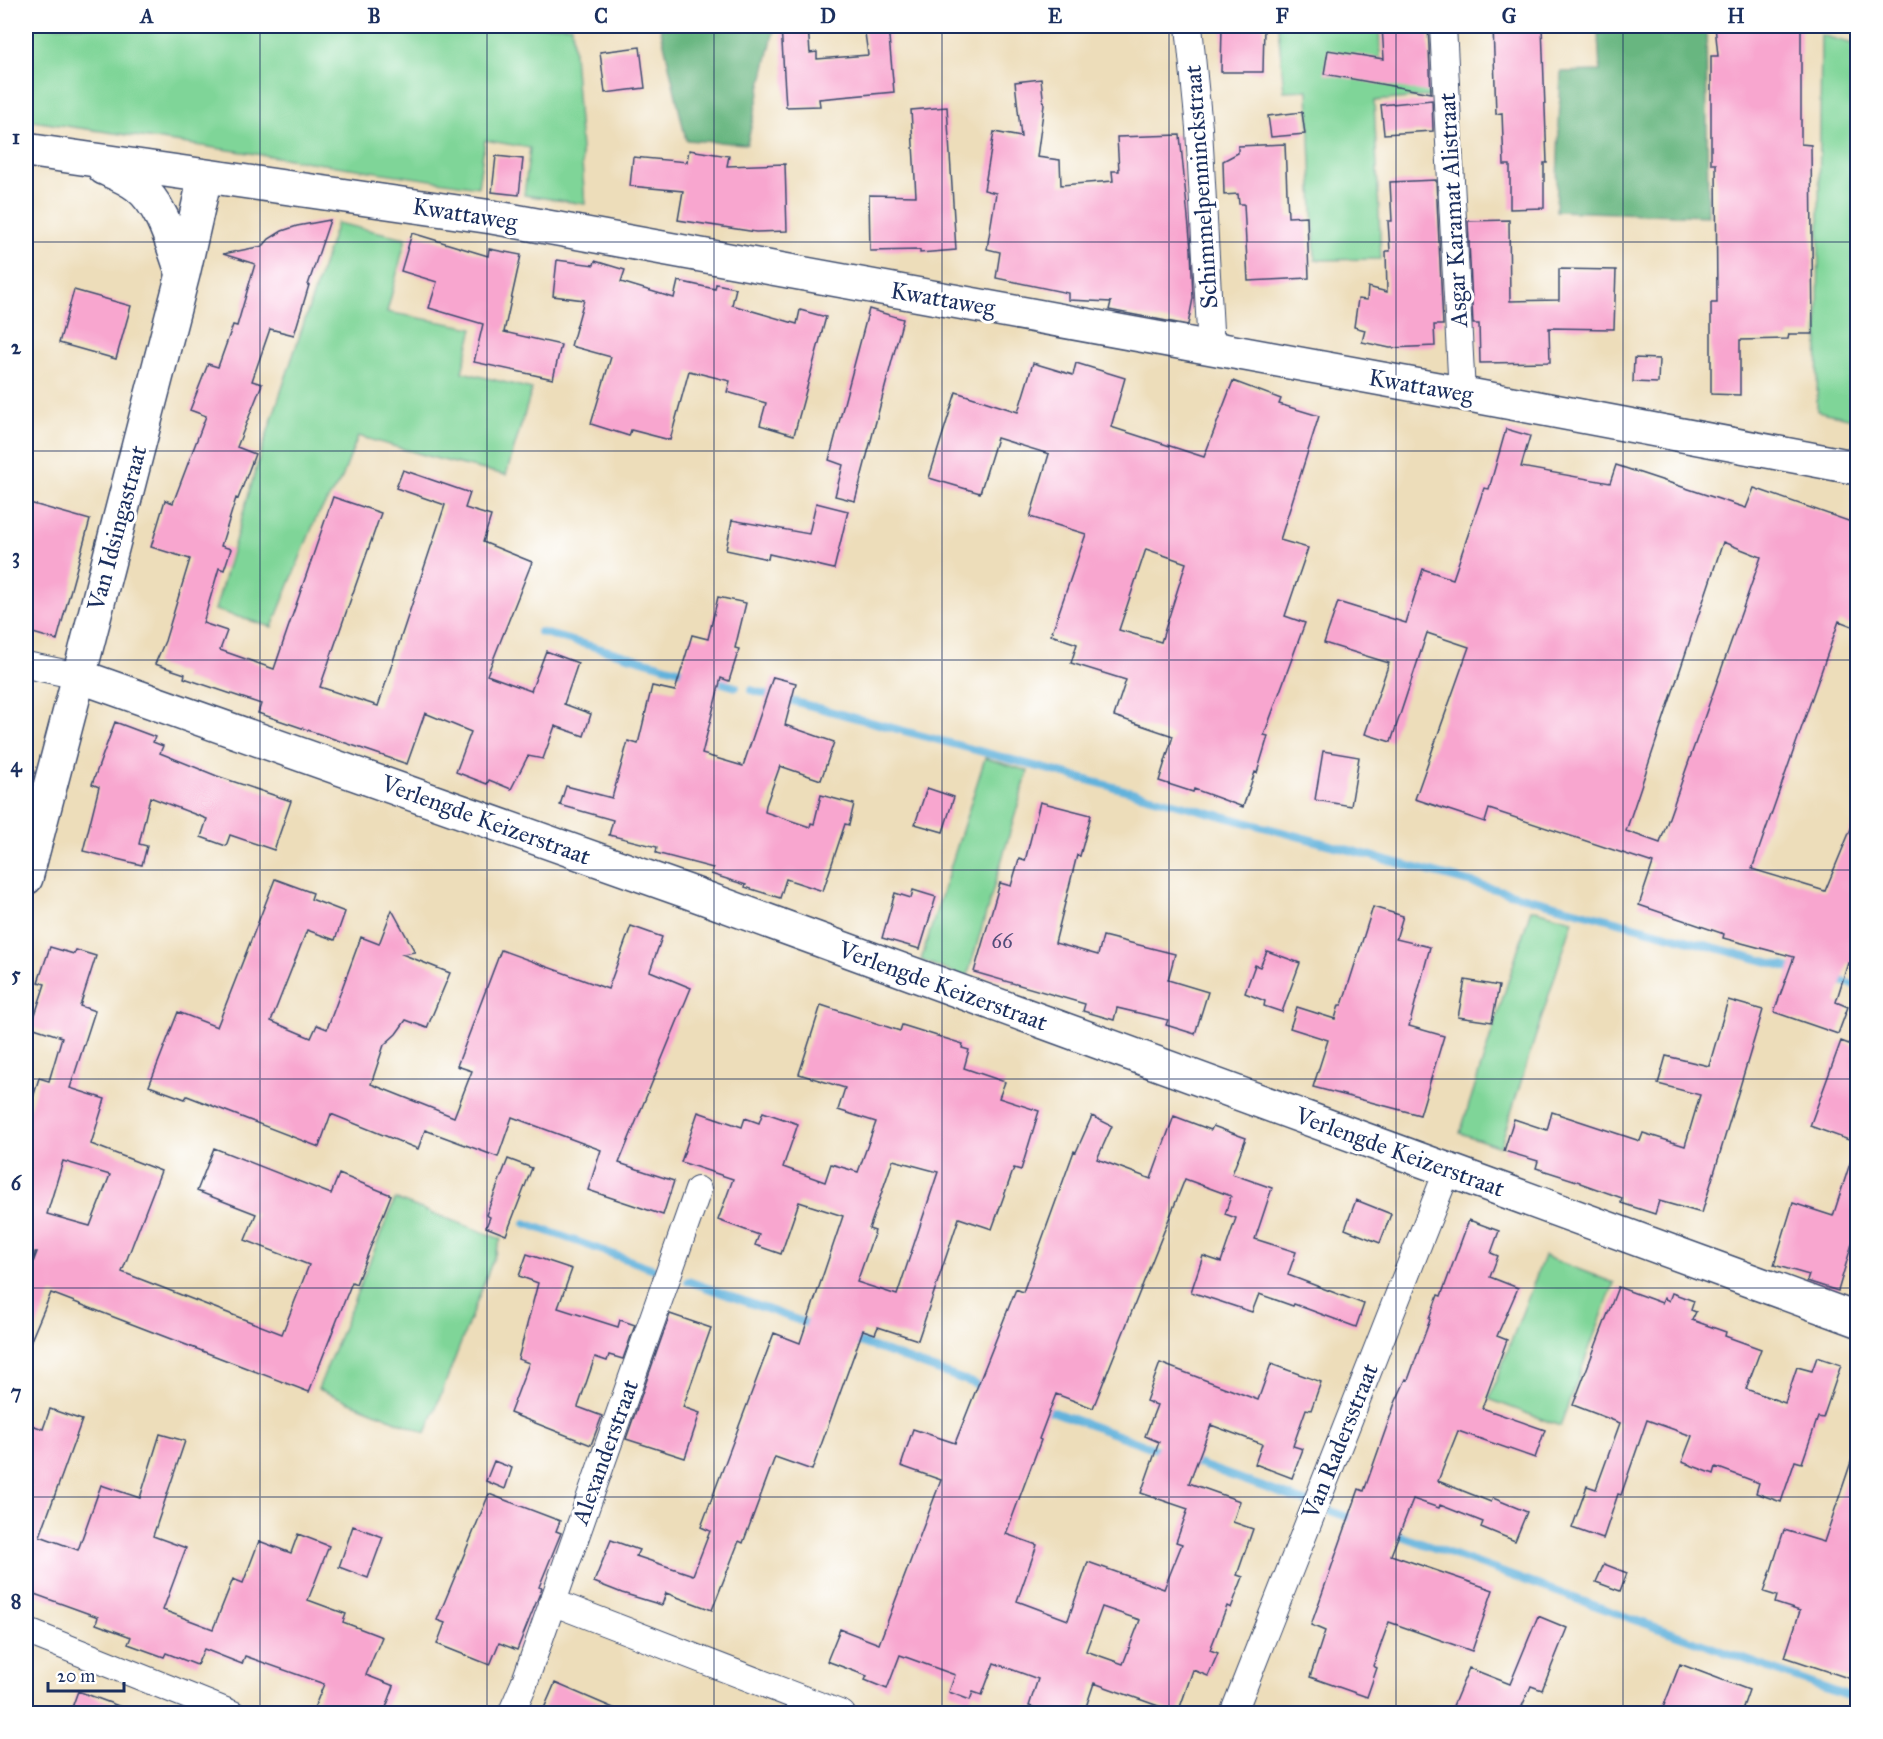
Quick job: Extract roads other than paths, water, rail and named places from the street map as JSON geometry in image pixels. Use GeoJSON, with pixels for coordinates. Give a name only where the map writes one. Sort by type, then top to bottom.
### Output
{"type":"FeatureCollection","features":[{"type":"Feature","properties":{"kind":"main road","name":"Kwattaweg"},"geometry":{"type":"LineString","coordinates":[[26,150],[492,217],[1857,468]]}},
{"type":"Feature","properties":{"kind":"main road"},"geometry":{"type":"LineString","coordinates":[[80,158],[126,178],[146,193],[164,223],[183,274]]}},
{"type":"Feature","properties":{"kind":"main road","name":"Van Idsingastraat"},"geometry":{"type":"LineString","coordinates":[[26,878],[183,274],[205,177]]}},
{"type":"Feature","properties":{"kind":"main road","name":"Verlengde Keizerstraat"},"geometry":{"type":"LineString","coordinates":[[79,676],[675,888],[1857,1320]]}},
{"type":"Feature","properties":{"kind":"street","name":"Schimmelpenninckstraat"},"geometry":{"type":"LineString","coordinates":[[1189,26],[1199,128],[1211,349]]}},
{"type":"Feature","properties":{"kind":"street","name":"Asgar Karamat Alistraat"},"geometry":{"type":"LineString","coordinates":[[1443,26],[1462,394]]}},
{"type":"Feature","properties":{"kind":"street","name":"Verlengde Keizerstraat"},"geometry":{"type":"LineString","coordinates":[[26,664],[79,676]]}},
{"type":"Feature","properties":{"kind":"street","name":"Van Radersstraat"},"geometry":{"type":"LineString","coordinates":[[1233,1713],[1448,1169]]}},
{"type":"Feature","properties":{"kind":"street","name":"Alexanderstraat"},"geometry":{"type":"LineString","coordinates":[[511,1713],[524,1684],[698,1190]]}},
{"type":"Feature","properties":{"kind":"street"},"geometry":{"type":"LineString","coordinates":[[552,1602],[842,1713]]}},
{"type":"Feature","properties":{"kind":"street"},"geometry":{"type":"LineString","coordinates":[[26,1631],[233,1713]]}},
{"type":"Feature","properties":{"kind":"waterway"},"geometry":{"type":"LineString","coordinates":[[540,632],[689,673]]}},
{"type":"Feature","properties":{"kind":"waterway"},"geometry":{"type":"LineString","coordinates":[[712,680],[736,687]]}},
{"type":"Feature","properties":{"kind":"waterway"},"geometry":{"type":"LineString","coordinates":[[751,690],[1798,970]]}},
{"type":"Feature","properties":{"kind":"waterway"},"geometry":{"type":"LineString","coordinates":[[1833,979],[1858,986]]}},
{"type":"Feature","properties":{"kind":"waterway"},"geometry":{"type":"LineString","coordinates":[[525,1223],[657,1270]]}},
{"type":"Feature","properties":{"kind":"waterway"},"geometry":{"type":"LineString","coordinates":[[688,1281],[814,1326]]}},
{"type":"Feature","properties":{"kind":"waterway"},"geometry":{"type":"LineString","coordinates":[[851,1339],[986,1388]]}},
{"type":"Feature","properties":{"kind":"waterway"},"geometry":{"type":"LineString","coordinates":[[1040,1407],[1164,1452]]}},
{"type":"Feature","properties":{"kind":"waterway"},"geometry":{"type":"LineString","coordinates":[[1187,1460],[1356,1520]]}},
{"type":"Feature","properties":{"kind":"waterway"},"geometry":{"type":"LineString","coordinates":[[1390,1532],[1858,1700]]}}]}
